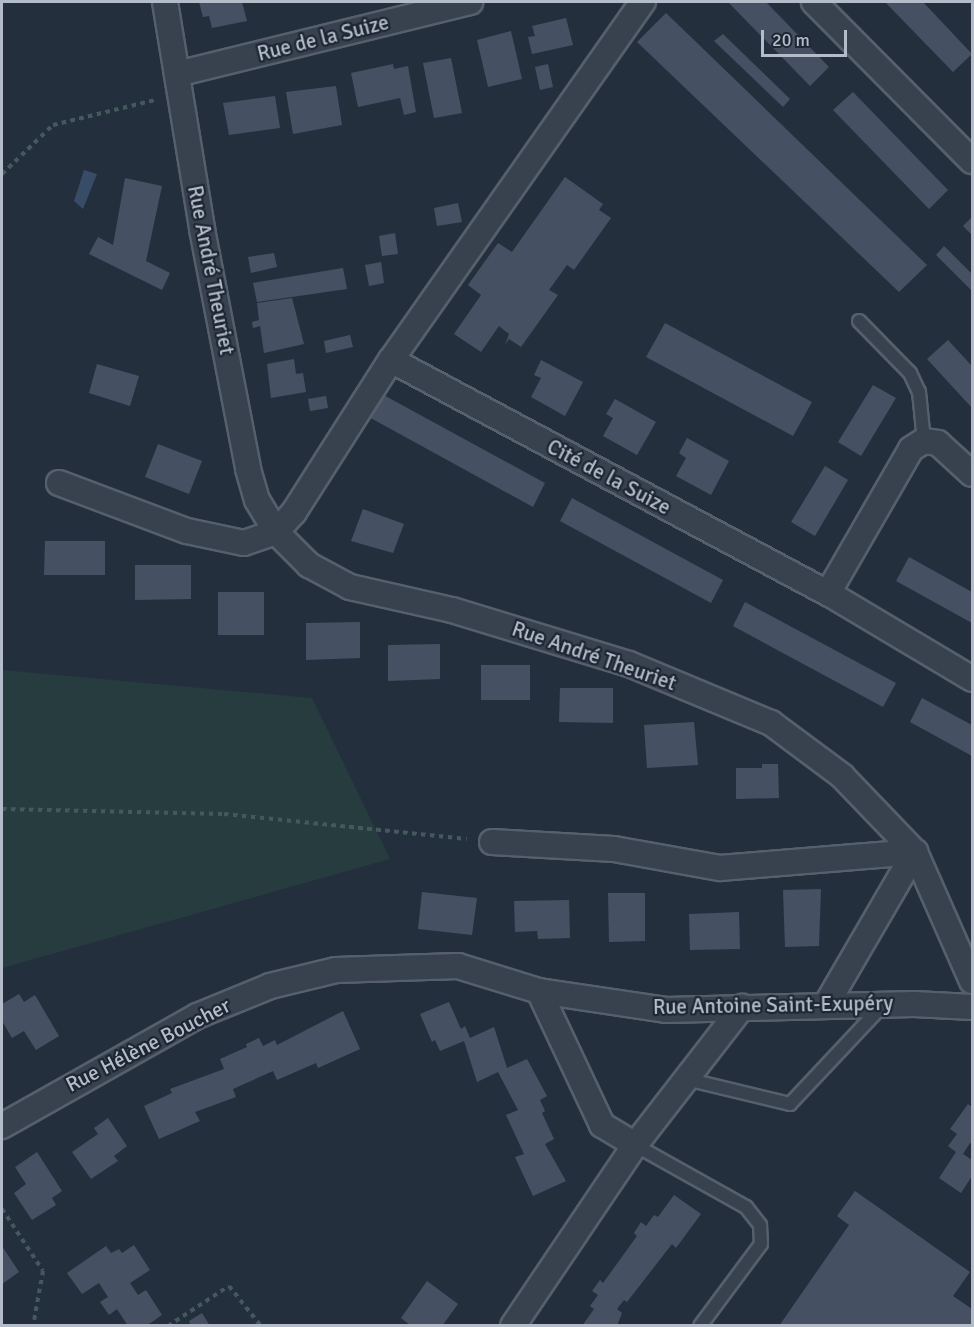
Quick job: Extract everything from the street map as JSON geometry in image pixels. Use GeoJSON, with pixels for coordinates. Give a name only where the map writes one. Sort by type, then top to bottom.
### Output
{"type":"FeatureCollection","features":[{"type":"Feature","properties":{"kind":"street","name":"Rue André Theuriet"},"geometry":{"type":"LineString","coordinates":[[165,2],[249,469],[257,500],[276,532],[309,565],[350,588],[452,610],[629,664],[771,723],[842,776],[915,852],[972,981]]}},
{"type":"Feature","properties":{"kind":"street","name":"Rue de la Suize"},"geometry":{"type":"LineString","coordinates":[[178,84],[470,2]]}},
{"type":"Feature","properties":{"kind":"street"},"geometry":{"type":"LineString","coordinates":[[59,483],[187,531],[244,543],[276,532],[294,512],[391,360],[643,2]]}},
{"type":"Feature","properties":{"kind":"street"},"geometry":{"type":"LineString","coordinates":[[814,2],[972,161]]}},
{"type":"Feature","properties":{"kind":"street","name":"Cité de la Suize"},"geometry":{"type":"LineString","coordinates":[[391,360],[828,593],[972,679]]}},
{"type":"Feature","properties":{"kind":"street"},"geometry":{"type":"LineString","coordinates":[[828,593],[911,449],[924,441],[938,443],[972,474]]}},
{"type":"Feature","properties":{"kind":"street"},"geometry":{"type":"LineString","coordinates":[[492,842],[614,849],[720,868],[915,852]]}},
{"type":"Feature","properties":{"kind":"street"},"geometry":{"type":"LineString","coordinates":[[826,1005],[915,852]]}},
{"type":"Feature","properties":{"kind":"street","name":"Rue Hélène Boucher"},"geometry":{"type":"LineString","coordinates":[[2,1126],[197,1016],[281,983],[336,970],[458,966],[539,992]]}},
{"type":"Feature","properties":{"kind":"street"},"geometry":{"type":"LineString","coordinates":[[539,992],[602,1125],[635,1145]]}},
{"type":"Feature","properties":{"kind":"street","name":"Rue Antoine Saint-Exupéry"},"geometry":{"type":"LineString","coordinates":[[539,992],[666,1010],[884,1004],[972,1006]]}},
{"type":"Feature","properties":{"kind":"street"},"geometry":{"type":"LineString","coordinates":[[513,1326],[635,1145],[742,1007]]}},
{"type":"Feature","properties":{"kind":"lane"},"geometry":{"type":"LineString","coordinates":[[859,321],[910,373],[919,392],[924,441]]}},
{"type":"Feature","properties":{"kind":"lane"},"geometry":{"type":"LineString","coordinates":[[686,1079],[790,1104],[884,1004]]}},
{"type":"Feature","properties":{"kind":"lane"},"geometry":{"type":"LineString","coordinates":[[635,1145],[746,1207],[760,1225],[761,1244],[700,1326]]}},
{"type":"Feature","properties":{"kind":"path"},"geometry":{"type":"LineString","coordinates":[[2,174],[53,125],[178,84]]}},
{"type":"Feature","properties":{"kind":"path"},"geometry":{"type":"LineString","coordinates":[[2,809],[224,814],[492,842]]}},
{"type":"Feature","properties":{"kind":"path"},"geometry":{"type":"LineString","coordinates":[[2,1209],[43,1271],[33,1326]]}},
{"type":"Feature","properties":{"kind":"path"},"geometry":{"type":"LineString","coordinates":[[168,1326],[229,1286],[261,1326]]}},
{"type":"Feature","properties":{"kind":"green space"},"geometry":{"type":"Polygon","coordinates":[[[2,670],[312,698],[390,859],[2,968],[2,670]]]}},
{"type":"Feature","properties":{"kind":"water"},"geometry":{"type":"Polygon","coordinates":[[[84,170],[97,174],[83,209],[74,201],[84,170]]]}},
{"type":"Feature","properties":{"kind":"building"},"geometry":{"type":"Polygon","coordinates":[[[199,2],[242,2],[247,21],[212,28],[209,16],[203,17],[199,2]]]}},
{"type":"Feature","properties":{"kind":"building"},"geometry":{"type":"Polygon","coordinates":[[[728,2],[766,2],[829,67],[810,86],[728,2]]]}},
{"type":"Feature","properties":{"kind":"building"},"geometry":{"type":"Polygon","coordinates":[[[885,2],[923,2],[972,54],[953,72],[885,2]]]}},
{"type":"Feature","properties":{"kind":"building"},"geometry":{"type":"Polygon","coordinates":[[[666,13],[927,265],[899,292],[637,42],[666,13]]]}},
{"type":"Feature","properties":{"kind":"building"},"geometry":{"type":"Polygon","coordinates":[[[566,18],[573,45],[532,54],[528,37],[535,36],[532,26],[566,18]]]}},
{"type":"Feature","properties":{"kind":"building"},"geometry":{"type":"Polygon","coordinates":[[[511,31],[522,79],[488,87],[477,40],[511,31]]]}},
{"type":"Feature","properties":{"kind":"building"},"geometry":{"type":"Polygon","coordinates":[[[723,34],[790,99],[783,107],[714,41],[723,34]]]}},
{"type":"Feature","properties":{"kind":"building"},"geometry":{"type":"Polygon","coordinates":[[[451,58],[462,113],[434,118],[423,63],[451,58]]]}},
{"type":"Feature","properties":{"kind":"building"},"geometry":{"type":"Polygon","coordinates":[[[393,64],[394,69],[408,66],[416,112],[404,115],[400,98],[358,107],[351,73],[393,64]]]}},
{"type":"Feature","properties":{"kind":"building"},"geometry":{"type":"Polygon","coordinates":[[[548,64],[553,87],[540,90],[535,67],[548,64]]]}},
{"type":"Feature","properties":{"kind":"building"},"geometry":{"type":"Polygon","coordinates":[[[336,86],[342,125],[293,134],[286,92],[336,86]]]}},
{"type":"Feature","properties":{"kind":"building"},"geometry":{"type":"Polygon","coordinates":[[[853,92],[948,190],[929,209],[833,110],[853,92]]]}},
{"type":"Feature","properties":{"kind":"building"},"geometry":{"type":"Polygon","coordinates":[[[275,96],[280,128],[229,135],[223,103],[275,96]]]}},
{"type":"Feature","properties":{"kind":"building"},"geometry":{"type":"Polygon","coordinates":[[[565,177],[603,204],[599,210],[611,218],[574,270],[567,265],[549,290],[558,295],[521,347],[509,339],[505,345],[509,334],[499,326],[481,352],[454,334],[481,295],[468,285],[498,243],[512,252],[565,177]]]}},
{"type":"Feature","properties":{"kind":"building"},"geometry":{"type":"Polygon","coordinates":[[[125,178],[162,186],[146,261],[170,273],[162,290],[89,254],[98,237],[113,245],[125,178]]]}},
{"type":"Feature","properties":{"kind":"building"},"geometry":{"type":"Polygon","coordinates":[[[458,203],[462,222],[437,226],[434,208],[458,203]]]}},
{"type":"Feature","properties":{"kind":"building"},"geometry":{"type":"Polygon","coordinates":[[[972,217],[972,235],[963,226],[972,217]]]}},
{"type":"Feature","properties":{"kind":"building"},"geometry":{"type":"Polygon","coordinates":[[[395,233],[398,254],[382,256],[379,236],[395,233]]]}},
{"type":"Feature","properties":{"kind":"building"},"geometry":{"type":"Polygon","coordinates":[[[944,246],[972,274],[972,291],[936,255],[944,246]]]}},
{"type":"Feature","properties":{"kind":"building"},"geometry":{"type":"Polygon","coordinates":[[[274,253],[277,267],[251,273],[248,257],[274,253]]]}},
{"type":"Feature","properties":{"kind":"building"},"geometry":{"type":"Polygon","coordinates":[[[381,262],[384,283],[369,286],[365,265],[381,262]]]}},
{"type":"Feature","properties":{"kind":"building"},"geometry":{"type":"Polygon","coordinates":[[[343,268],[347,289],[257,302],[253,283],[343,268]]]}},
{"type":"Feature","properties":{"kind":"building"},"geometry":{"type":"Polygon","coordinates":[[[292,298],[304,344],[264,353],[260,326],[253,328],[252,322],[259,320],[257,303],[292,298]]]}},
{"type":"Feature","properties":{"kind":"building"},"geometry":{"type":"Polygon","coordinates":[[[665,323],[812,402],[793,436],[646,357],[665,323]]]}},
{"type":"Feature","properties":{"kind":"building"},"geometry":{"type":"Polygon","coordinates":[[[350,335],[353,347],[326,353],[324,341],[350,335]]]}},
{"type":"Feature","properties":{"kind":"building"},"geometry":{"type":"Polygon","coordinates":[[[948,340],[972,366],[972,408],[927,359],[948,340]]]}},
{"type":"Feature","properties":{"kind":"building"},"geometry":{"type":"Polygon","coordinates":[[[294,359],[296,374],[303,373],[306,392],[271,398],[267,364],[294,359]]]}},
{"type":"Feature","properties":{"kind":"building"},"geometry":{"type":"Polygon","coordinates":[[[541,360],[583,382],[565,416],[531,397],[541,378],[534,375],[541,360]]]}},
{"type":"Feature","properties":{"kind":"building"},"geometry":{"type":"Polygon","coordinates":[[[97,364],[139,376],[130,406],[89,393],[97,364]]]}},
{"type":"Feature","properties":{"kind":"building"},"geometry":{"type":"Polygon","coordinates":[[[873,385],[896,398],[861,456],[838,442],[873,385]]]}},
{"type":"Feature","properties":{"kind":"building"},"geometry":{"type":"Polygon","coordinates":[[[380,393],[545,483],[533,507],[367,416],[380,393]]]}},
{"type":"Feature","properties":{"kind":"building"},"geometry":{"type":"Polygon","coordinates":[[[326,396],[328,408],[310,411],[308,399],[326,396]]]}},
{"type":"Feature","properties":{"kind":"building"},"geometry":{"type":"Polygon","coordinates":[[[615,399],[656,422],[637,455],[603,436],[613,418],[606,414],[615,399]]]}},
{"type":"Feature","properties":{"kind":"building"},"geometry":{"type":"Polygon","coordinates":[[[687,438],[729,461],[711,495],[676,476],[686,458],[679,453],[687,438]]]}},
{"type":"Feature","properties":{"kind":"building"},"geometry":{"type":"Polygon","coordinates":[[[158,444],[202,461],[189,494],[145,477],[158,444]]]}},
{"type":"Feature","properties":{"kind":"building"},"geometry":{"type":"Polygon","coordinates":[[[825,466],[848,480],[815,536],[791,522],[825,466]]]}},
{"type":"Feature","properties":{"kind":"building"},"geometry":{"type":"Polygon","coordinates":[[[572,498],[723,580],[711,603],[560,521],[572,498]]]}},
{"type":"Feature","properties":{"kind":"building"},"geometry":{"type":"Polygon","coordinates":[[[363,509],[404,524],[393,553],[351,541],[363,509]]]}},
{"type":"Feature","properties":{"kind":"building"},"geometry":{"type":"Polygon","coordinates":[[[45,541],[105,541],[105,575],[44,575],[45,541]]]}},
{"type":"Feature","properties":{"kind":"building"},"geometry":{"type":"Polygon","coordinates":[[[909,557],[972,592],[972,623],[896,581],[909,557]]]}},
{"type":"Feature","properties":{"kind":"building"},"geometry":{"type":"Polygon","coordinates":[[[135,565],[191,565],[191,599],[135,600],[135,565]]]}},
{"type":"Feature","properties":{"kind":"building"},"geometry":{"type":"Polygon","coordinates":[[[218,592],[264,592],[264,635],[218,635],[218,592]]]}},
{"type":"Feature","properties":{"kind":"building"},"geometry":{"type":"Polygon","coordinates":[[[745,602],[896,683],[883,707],[733,626],[745,602]]]}},
{"type":"Feature","properties":{"kind":"building"},"geometry":{"type":"Polygon","coordinates":[[[360,622],[360,658],[306,660],[306,623],[360,622]]]}},
{"type":"Feature","properties":{"kind":"building"},"geometry":{"type":"Polygon","coordinates":[[[440,644],[440,679],[388,681],[388,645],[440,644]]]}},
{"type":"Feature","properties":{"kind":"building"},"geometry":{"type":"Polygon","coordinates":[[[481,665],[530,665],[530,700],[481,700],[481,665]]]}},
{"type":"Feature","properties":{"kind":"building"},"geometry":{"type":"Polygon","coordinates":[[[560,688],[613,688],[613,723],[559,722],[560,688]]]}},
{"type":"Feature","properties":{"kind":"building"},"geometry":{"type":"Polygon","coordinates":[[[922,698],[972,725],[972,756],[910,722],[922,698]]]}},
{"type":"Feature","properties":{"kind":"building"},"geometry":{"type":"Polygon","coordinates":[[[694,722],[698,765],[647,768],[644,725],[694,722]]]}},
{"type":"Feature","properties":{"kind":"building"},"geometry":{"type":"Polygon","coordinates":[[[762,764],[778,764],[779,798],[736,799],[736,768],[762,768],[762,764]]]}},
{"type":"Feature","properties":{"kind":"building"},"geometry":{"type":"Polygon","coordinates":[[[821,889],[819,946],[785,947],[783,890],[821,889]]]}},
{"type":"Feature","properties":{"kind":"building"},"geometry":{"type":"Polygon","coordinates":[[[422,892],[477,898],[472,935],[418,929],[422,892]]]}},
{"type":"Feature","properties":{"kind":"building"},"geometry":{"type":"Polygon","coordinates":[[[608,893],[645,893],[645,941],[609,942],[608,893]]]}},
{"type":"Feature","properties":{"kind":"building"},"geometry":{"type":"Polygon","coordinates":[[[569,900],[570,938],[538,939],[537,931],[515,932],[514,901],[569,900]]]}},
{"type":"Feature","properties":{"kind":"building"},"geometry":{"type":"Polygon","coordinates":[[[739,912],[740,949],[690,950],[689,914],[739,912]]]}},
{"type":"Feature","properties":{"kind":"building"},"geometry":{"type":"Polygon","coordinates":[[[19,994],[24,1002],[35,995],[59,1036],[36,1050],[24,1031],[12,1038],[2,1021],[2,1004],[19,994]]]}},
{"type":"Feature","properties":{"kind":"building"},"geometry":{"type":"Polygon","coordinates":[[[449,1002],[461,1029],[465,1026],[470,1038],[494,1027],[507,1068],[527,1059],[547,1096],[540,1100],[545,1111],[542,1113],[554,1139],[545,1144],[566,1181],[533,1196],[515,1157],[524,1154],[506,1115],[518,1110],[498,1072],[477,1082],[464,1041],[440,1051],[435,1040],[432,1042],[420,1014],[449,1002]]]}},
{"type":"Feature","properties":{"kind":"building"},"geometry":{"type":"Polygon","coordinates":[[[343,1011],[360,1049],[318,1068],[316,1063],[277,1080],[273,1071],[233,1089],[236,1097],[195,1112],[200,1121],[159,1139],[144,1106],[172,1093],[170,1089],[224,1069],[220,1059],[247,1047],[246,1044],[259,1038],[263,1046],[275,1040],[277,1045],[343,1011]]]}},
{"type":"Feature","properties":{"kind":"building"},"geometry":{"type":"Polygon","coordinates":[[[968,1104],[972,1107],[972,1144],[970,1143],[963,1154],[972,1160],[972,1176],[961,1193],[939,1178],[956,1152],[948,1146],[957,1134],[950,1129],[968,1104]]]}},
{"type":"Feature","properties":{"kind":"building"},"geometry":{"type":"Polygon","coordinates":[[[108,1118],[127,1146],[114,1156],[118,1161],[91,1179],[72,1152],[98,1134],[94,1128],[108,1118]]]}},
{"type":"Feature","properties":{"kind":"building"},"geometry":{"type":"Polygon","coordinates":[[[37,1152],[62,1191],[52,1198],[56,1205],[32,1220],[14,1193],[26,1184],[15,1167],[37,1152]]]}},
{"type":"Feature","properties":{"kind":"building"},"geometry":{"type":"Polygon","coordinates":[[[855,1191],[970,1272],[953,1296],[972,1309],[972,1326],[779,1326],[849,1225],[837,1216],[855,1191]]]}},
{"type":"Feature","properties":{"kind":"building"},"geometry":{"type":"Polygon","coordinates":[[[674,1195],[701,1214],[676,1248],[672,1244],[627,1302],[624,1300],[617,1309],[622,1313],[617,1326],[582,1326],[594,1309],[590,1306],[598,1295],[592,1291],[600,1280],[603,1283],[637,1236],[634,1233],[641,1222],[646,1226],[654,1215],[658,1217],[674,1195]]]}},
{"type":"Feature","properties":{"kind":"building"},"geometry":{"type":"Polygon","coordinates":[[[134,1245],[150,1270],[130,1283],[138,1295],[146,1290],[162,1315],[146,1326],[128,1326],[117,1309],[109,1315],[100,1302],[108,1297],[99,1283],[82,1294],[67,1273],[106,1246],[111,1253],[119,1249],[122,1253],[134,1245]]]}},
{"type":"Feature","properties":{"kind":"building"},"geometry":{"type":"Polygon","coordinates":[[[2,1246],[19,1272],[2,1284],[2,1246]]]}},
{"type":"Feature","properties":{"kind":"building"},"geometry":{"type":"Polygon","coordinates":[[[427,1281],[458,1304],[442,1326],[411,1326],[401,1318],[427,1281]]]}},
{"type":"Feature","properties":{"kind":"building"},"geometry":{"type":"Polygon","coordinates":[[[202,1313],[210,1326],[191,1326],[189,1321],[202,1313]]]}}]}
